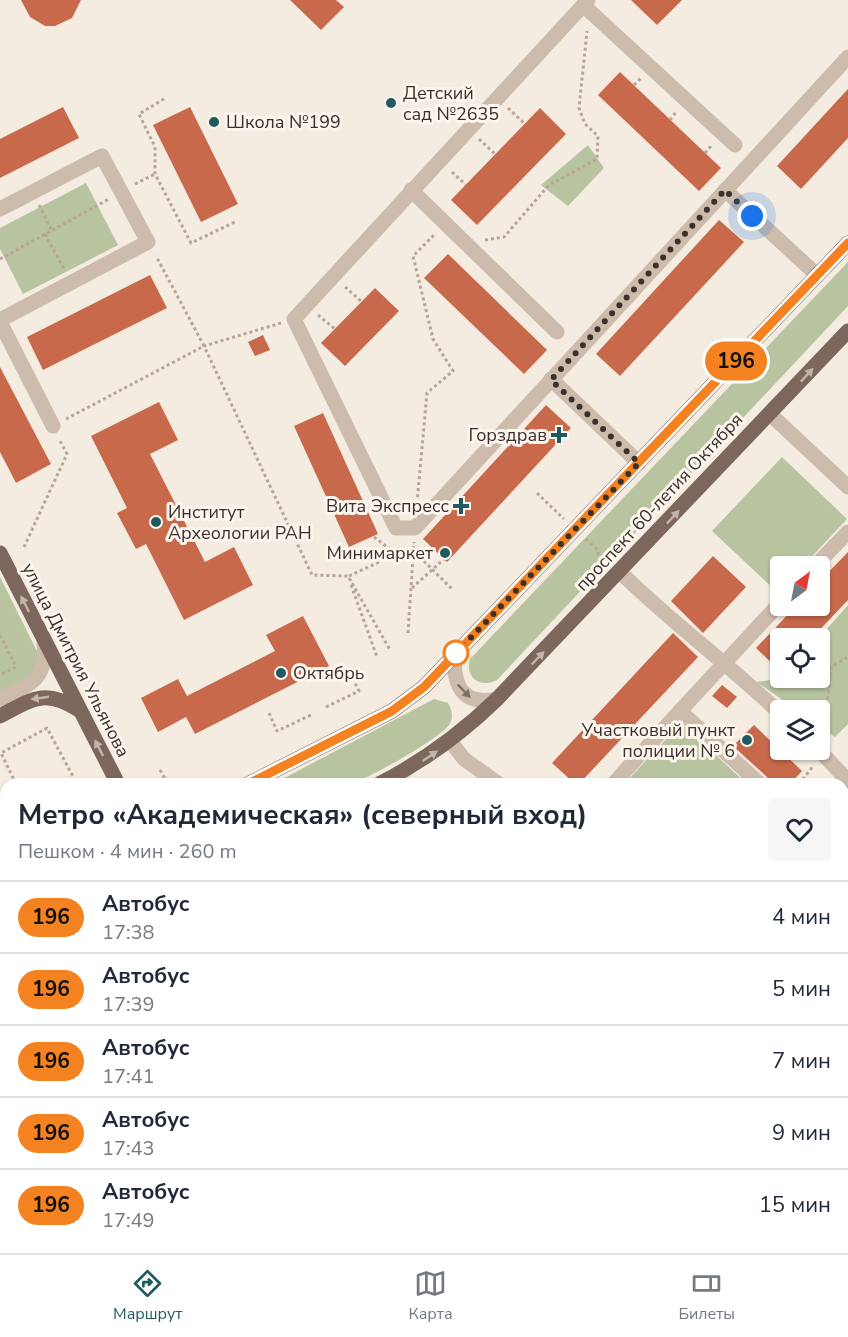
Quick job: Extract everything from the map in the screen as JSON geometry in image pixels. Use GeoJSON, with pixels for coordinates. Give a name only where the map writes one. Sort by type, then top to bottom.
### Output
{"type":"FeatureCollection","features":[{"type":"Feature","properties":{"kind":"main road"},"geometry":{"type":"LineString","coordinates":[[260,778],[392,711],[424,687],[848,243]]}},
{"type":"Feature","properties":{"kind":"main road","name":"проспект 60-летия Октября"},"geometry":{"type":"LineString","coordinates":[[391,778],[451,742],[497,699],[848,331]]}},
{"type":"Feature","properties":{"kind":"main road","name":"улица Дмитрия Ульянова"},"geometry":{"type":"LineString","coordinates":[[0,553],[115,778]]}},
{"type":"Feature","properties":{"kind":"main road"},"geometry":{"type":"LineString","coordinates":[[0,716],[42,696],[65,701],[81,712]]}},
{"type":"Feature","properties":{"kind":"street"},"geometry":{"type":"LineString","coordinates":[[735,145],[598,19],[586,3],[294,319],[396,528],[415,528],[848,57]]}},
{"type":"Feature","properties":{"kind":"street"},"geometry":{"type":"LineString","coordinates":[[0,209],[102,156],[148,242],[0,321],[53,426]]}},
{"type":"Feature","properties":{"kind":"street"},"geometry":{"type":"LineString","coordinates":[[411,190],[557,332]]}},
{"type":"Feature","properties":{"kind":"street"},"geometry":{"type":"LineString","coordinates":[[725,190],[817,275]]}},
{"type":"Feature","properties":{"kind":"street"},"geometry":{"type":"LineString","coordinates":[[551,380],[639,463]]}},
{"type":"Feature","properties":{"kind":"street"},"geometry":{"type":"LineString","coordinates":[[770,414],[848,487]]}},
{"type":"Feature","properties":{"kind":"street"},"geometry":{"type":"LineString","coordinates":[[825,556],[848,532]]}},
{"type":"Feature","properties":{"kind":"street"},"geometry":{"type":"LineString","coordinates":[[620,572],[656,608],[724,662],[770,704]]}},
{"type":"Feature","properties":{"kind":"street"},"geometry":{"type":"LineString","coordinates":[[619,778],[770,614]]}},
{"type":"Feature","properties":{"kind":"street"},"geometry":{"type":"LineString","coordinates":[[0,699],[36,679],[44,668],[45,642]]}},
{"type":"Feature","properties":{"kind":"street"},"geometry":{"type":"LineString","coordinates":[[454,657],[455,678],[462,692],[484,702],[497,699]]}},
{"type":"Feature","properties":{"kind":"street"},"geometry":{"type":"LineString","coordinates":[[680,711],[753,778]]}},
{"type":"Feature","properties":{"kind":"street"},"geometry":{"type":"LineString","coordinates":[[451,742],[464,759],[491,778]]}},
{"type":"Feature","properties":{"kind":"street"},"geometry":{"type":"LineString","coordinates":[[828,760],[845,778]]}},
{"type":"Feature","properties":{"kind":"path"},"geometry":{"type":"LineString","coordinates":[[466,242],[504,237],[549,184],[597,159],[598,136],[585,124],[579,108],[587,32],[598,19]]}},
{"type":"Feature","properties":{"kind":"path"},"geometry":{"type":"LineString","coordinates":[[497,98],[525,123]]}},
{"type":"Feature","properties":{"kind":"path"},"geometry":{"type":"LineString","coordinates":[[164,99],[139,114],[155,147],[155,174],[191,243],[237,220]]}},
{"type":"Feature","properties":{"kind":"path"},"geometry":{"type":"LineString","coordinates":[[0,259],[155,174]]}},
{"type":"Feature","properties":{"kind":"path"},"geometry":{"type":"LineString","coordinates":[[33,192],[52,231]]}},
{"type":"Feature","properties":{"kind":"path"},"geometry":{"type":"LineString","coordinates":[[408,633],[427,393],[453,371],[433,339],[413,256],[446,224]]}},
{"type":"Feature","properties":{"kind":"path"},"geometry":{"type":"LineString","coordinates":[[45,234],[71,282]]}},
{"type":"Feature","properties":{"kind":"path"},"geometry":{"type":"LineString","coordinates":[[148,242],[204,346],[312,574],[348,576],[396,554],[414,551]]}},
{"type":"Feature","properties":{"kind":"path"},"geometry":{"type":"LineString","coordinates":[[333,276],[362,302]]}},
{"type":"Feature","properties":{"kind":"path"},"geometry":{"type":"LineString","coordinates":[[307,305],[335,329]]}},
{"type":"Feature","properties":{"kind":"path"},"geometry":{"type":"LineString","coordinates":[[24,547],[67,454],[53,426],[204,346],[294,319]]}},
{"type":"Feature","properties":{"kind":"path"},"geometry":{"type":"LineString","coordinates":[[537,493],[565,519]]}},
{"type":"Feature","properties":{"kind":"path"},"geometry":{"type":"LineString","coordinates":[[374,537],[396,554]]}},
{"type":"Feature","properties":{"kind":"path"},"geometry":{"type":"LineString","coordinates":[[585,538],[596,548],[603,566]]}},
{"type":"Feature","properties":{"kind":"path"},"geometry":{"type":"LineString","coordinates":[[414,551],[452,589]]}},
{"type":"Feature","properties":{"kind":"path"},"geometry":{"type":"LineString","coordinates":[[412,588],[444,559]]}},
{"type":"Feature","properties":{"kind":"path"},"geometry":{"type":"LineString","coordinates":[[348,576],[390,650]]}},
{"type":"Feature","properties":{"kind":"path"},"geometry":{"type":"LineString","coordinates":[[348,576],[376,657]]}},
{"type":"Feature","properties":{"kind":"path"},"geometry":{"type":"LineString","coordinates":[[0,635],[16,667],[0,675]]}},
{"type":"Feature","properties":{"kind":"path"},"geometry":{"type":"LineString","coordinates":[[827,700],[831,668],[848,657]]}},
{"type":"Feature","properties":{"kind":"path"},"geometry":{"type":"LineString","coordinates":[[326,707],[359,691],[349,671]]}},
{"type":"Feature","properties":{"kind":"path"},"geometry":{"type":"LineString","coordinates":[[269,713],[278,731],[311,715]]}},
{"type":"Feature","properties":{"kind":"path"},"geometry":{"type":"LineString","coordinates":[[13,778],[1,753],[47,728],[74,778]]}},
{"type":"Feature","properties":{"kind":"path"},"geometry":{"type":"LineString","coordinates":[[803,778],[816,760]]}},
{"type":"Feature","properties":{"kind":"path"},"geometry":{"type":"LineString","coordinates":[[160,770],[165,778]]}},
{"type":"Feature","properties":{"kind":"green space"},"geometry":{"type":"Polygon","coordinates":[[[588,145],[604,168],[568,206],[541,185],[588,145]]]}},
{"type":"Feature","properties":{"kind":"green space"},"geometry":{"type":"Polygon","coordinates":[[[86,183],[118,245],[23,294],[0,249],[0,228],[86,183]]]}},
{"type":"Feature","properties":{"kind":"green space"},"geometry":{"type":"Polygon","coordinates":[[[848,262],[848,306],[497,680],[485,683],[475,680],[469,671],[470,659],[848,262]]]}},
{"type":"Feature","properties":{"kind":"green space"},"geometry":{"type":"Polygon","coordinates":[[[782,457],[847,519],[812,556],[770,556],[770,585],[712,531],[782,457]]]}},
{"type":"Feature","properties":{"kind":"green space"},"geometry":{"type":"Polygon","coordinates":[[[0,577],[39,655],[33,675],[0,694],[0,577]]]}},
{"type":"Feature","properties":{"kind":"green space"},"geometry":{"type":"Polygon","coordinates":[[[848,605],[848,724],[835,737],[830,734],[830,700],[782,700],[757,682],[770,680],[770,688],[830,688],[830,628],[828,628],[848,605]]]}},
{"type":"Feature","properties":{"kind":"green space"},"geometry":{"type":"Polygon","coordinates":[[[434,699],[448,703],[451,709],[452,719],[449,725],[431,740],[385,768],[363,778],[284,778],[434,699]]]}},
{"type":"Feature","properties":{"kind":"green space"},"geometry":{"type":"Polygon","coordinates":[[[681,723],[741,778],[630,778],[681,723]]]}},
{"type":"Feature","properties":{"kind":"building"},"geometry":{"type":"Polygon","coordinates":[[[21,0],[81,0],[72,18],[55,26],[45,26],[30,17],[21,0]]]}},
{"type":"Feature","properties":{"kind":"building"},"geometry":{"type":"Polygon","coordinates":[[[290,0],[336,0],[344,7],[321,30],[290,0]]]}},
{"type":"Feature","properties":{"kind":"building"},"geometry":{"type":"Polygon","coordinates":[[[631,0],[682,0],[657,25],[631,0]]]}},
{"type":"Feature","properties":{"kind":"building"},"geometry":{"type":"Polygon","coordinates":[[[620,72],[721,168],[699,191],[598,95],[620,72]]]}},
{"type":"Feature","properties":{"kind":"building"},"geometry":{"type":"Polygon","coordinates":[[[848,89],[848,138],[801,189],[777,166],[848,89]]]}},
{"type":"Feature","properties":{"kind":"building"},"geometry":{"type":"Polygon","coordinates":[[[63,107],[79,138],[0,178],[0,139],[63,107]]]}},
{"type":"Feature","properties":{"kind":"building"},"geometry":{"type":"Polygon","coordinates":[[[190,107],[238,204],[201,222],[153,125],[190,107]]]}},
{"type":"Feature","properties":{"kind":"building"},"geometry":{"type":"Polygon","coordinates":[[[540,108],[566,134],[477,225],[451,200],[540,108]]]}},
{"type":"Feature","properties":{"kind":"building"},"geometry":{"type":"Polygon","coordinates":[[[719,220],[744,242],[620,376],[596,354],[719,220]]]}},
{"type":"Feature","properties":{"kind":"building"},"geometry":{"type":"Polygon","coordinates":[[[448,254],[547,350],[524,374],[424,278],[448,254]]]}},
{"type":"Feature","properties":{"kind":"building"},"geometry":{"type":"Polygon","coordinates":[[[150,275],[167,308],[43,370],[27,337],[150,275]]]}},
{"type":"Feature","properties":{"kind":"building"},"geometry":{"type":"Polygon","coordinates":[[[375,288],[399,311],[345,366],[321,343],[375,288]]]}},
{"type":"Feature","properties":{"kind":"building"},"geometry":{"type":"Polygon","coordinates":[[[263,335],[270,350],[255,356],[248,342],[263,335]]]}},
{"type":"Feature","properties":{"kind":"building"},"geometry":{"type":"Polygon","coordinates":[[[0,367],[51,464],[16,483],[0,452],[0,367]]]}},
{"type":"Feature","properties":{"kind":"building"},"geometry":{"type":"Polygon","coordinates":[[[159,402],[178,440],[150,454],[205,562],[234,547],[253,585],[184,620],[146,544],[136,549],[117,513],[127,508],[91,436],[159,402]]]}},
{"type":"Feature","properties":{"kind":"building"},"geometry":{"type":"Polygon","coordinates":[[[546,405],[571,428],[447,562],[423,539],[546,405]]]}},
{"type":"Feature","properties":{"kind":"building"},"geometry":{"type":"Polygon","coordinates":[[[323,413],[378,534],[349,547],[294,426],[323,413]]]}},
{"type":"Feature","properties":{"kind":"building"},"geometry":{"type":"Polygon","coordinates":[[[848,552],[848,600],[821,628],[775,628],[786,616],[830,616],[830,571],[848,552]]]}},
{"type":"Feature","properties":{"kind":"building"},"geometry":{"type":"Polygon","coordinates":[[[713,556],[746,587],[703,633],[671,601],[713,556]]]}},
{"type":"Feature","properties":{"kind":"building"},"geometry":{"type":"Polygon","coordinates":[[[303,616],[329,666],[195,734],[186,717],[158,732],[141,698],[178,679],[187,696],[275,651],[266,635],[303,616]]]}},
{"type":"Feature","properties":{"kind":"building"},"geometry":{"type":"Polygon","coordinates":[[[673,633],[698,657],[585,778],[568,778],[552,763],[673,633]]]}},
{"type":"Feature","properties":{"kind":"building"},"geometry":{"type":"Polygon","coordinates":[[[770,633],[770,661],[756,648],[770,633]]]}},
{"type":"Feature","properties":{"kind":"building"},"geometry":{"type":"Polygon","coordinates":[[[722,685],[737,697],[727,708],[712,696],[722,685]]]}},
{"type":"Feature","properties":{"kind":"building"},"geometry":{"type":"Polygon","coordinates":[[[754,725],[770,740],[770,760],[791,760],[802,771],[796,778],[767,777],[733,746],[754,725]]]}},
{"type":"Feature","properties":{"kind":"bus line","name":"196"},"geometry":{"type":"LineString","coordinates":[[260,778],[392,711],[424,687],[848,243]]}},
{"type":"Feature","properties":{"kind":"place","name":"Детский сад №2635"},"geometry":{"type":"Point","coordinates":[391,103]}},
{"type":"Feature","properties":{"kind":"place","name":"Школа №199"},"geometry":{"type":"Point","coordinates":[214,122]}},
{"type":"Feature","properties":{"kind":"place","name":"Горздрав"},"geometry":{"type":"Point","coordinates":[559,435]}},
{"type":"Feature","properties":{"kind":"place","name":"Вита Экспресс"},"geometry":{"type":"Point","coordinates":[461,506]}},
{"type":"Feature","properties":{"kind":"place","name":"Институт Археологии РАН"},"geometry":{"type":"Point","coordinates":[156,522]}},
{"type":"Feature","properties":{"kind":"place","name":"Минимаркет"},"geometry":{"type":"Point","coordinates":[445,553]}},
{"type":"Feature","properties":{"kind":"place","name":"Октябрь"},"geometry":{"type":"Point","coordinates":[281,673]}},
{"type":"Feature","properties":{"kind":"place","name":"Участковый пункт полиции № 6"},"geometry":{"type":"Point","coordinates":[747,740]}},
{"type":"Feature","properties":{"kind":"route"},"geometry":{"type":"LineString","coordinates":[[456,653],[639,463],[551,380],[725,190],[752,216]]}}]}
